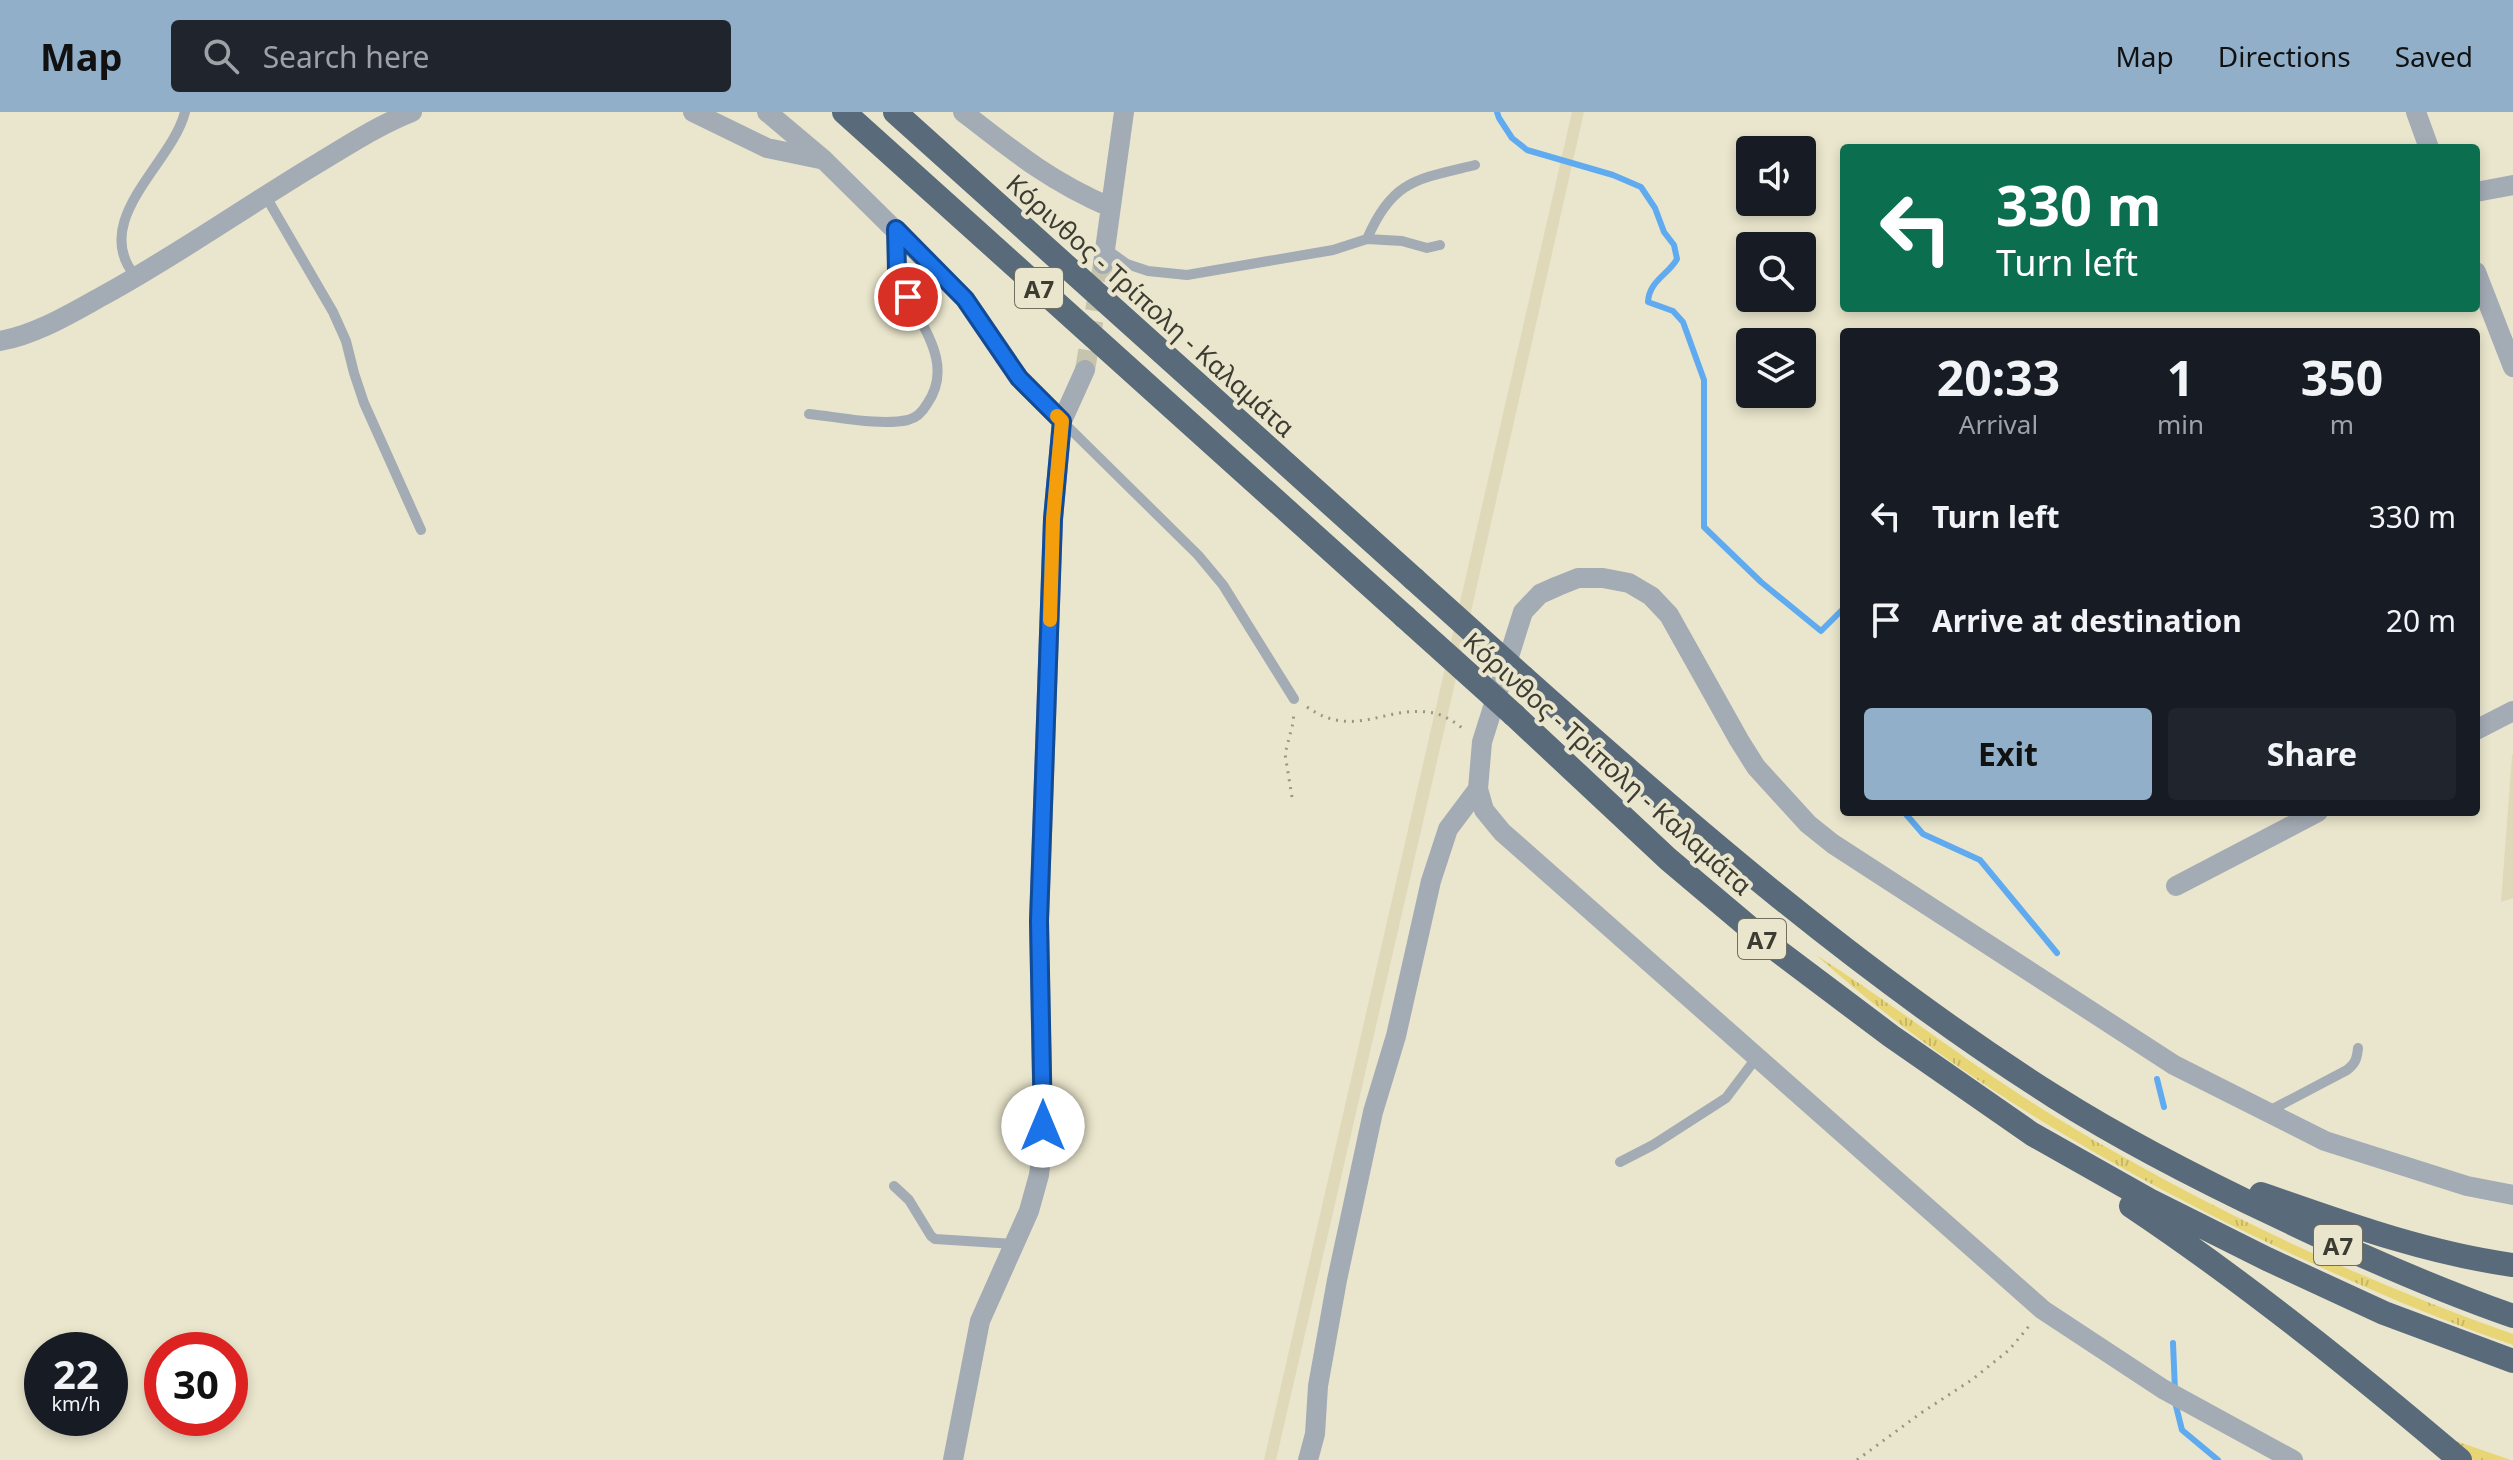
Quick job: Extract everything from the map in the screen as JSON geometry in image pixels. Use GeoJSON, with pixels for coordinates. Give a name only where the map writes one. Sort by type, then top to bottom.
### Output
{"type":"FeatureCollection","features":[{"type":"Feature","properties":{"kind":"highway","name":"Κόρινθος - Τρίπολη - Καλαμάτα"},"geometry":{"type":"LineString","coordinates":[[844,112],[1514,715],[1668,859],[1770,945],[1891,1036],[2032,1134],[2162,1207],[2280,1265],[2425,1329],[2513,1361]]}},
{"type":"Feature","properties":{"kind":"highway","name":"Κόρινθος - Τρίπολη - Καλαμάτα"},"geometry":{"type":"LineString","coordinates":[[895,112],[1523,677],[1764,885],[1848,951],[2020,1075],[2168,1162],[2402,1274],[2513,1316]]}},
{"type":"Feature","properties":{"kind":"highway"},"geometry":{"type":"LineString","coordinates":[[2032,1134],[2201,1253],[2305,1333],[2460,1460]]}},
{"type":"Feature","properties":{"kind":"highway"},"geometry":{"type":"LineString","coordinates":[[2168,1162],[2381,1235],[2470,1259],[2513,1265]]}},
{"type":"Feature","properties":{"kind":"street"},"geometry":{"type":"LineString","coordinates":[[0,341],[16,338],[66,316],[136,277],[387,122],[412,112]]}},
{"type":"Feature","properties":{"kind":"street"},"geometry":{"type":"LineString","coordinates":[[693,112],[767,148],[824,160]]}},
{"type":"Feature","properties":{"kind":"street"},"geometry":{"type":"LineString","coordinates":[[767,112],[824,160],[965,299],[1019,378],[1062,421]]}},
{"type":"Feature","properties":{"kind":"street"},"geometry":{"type":"LineString","coordinates":[[963,112],[1047,176],[1110,207]]}},
{"type":"Feature","properties":{"kind":"street"},"geometry":{"type":"LineString","coordinates":[[1104,256],[1124,112]]}},
{"type":"Feature","properties":{"kind":"street"},"geometry":{"type":"LineString","coordinates":[[2416,112],[2428,144]]}},
{"type":"Feature","properties":{"kind":"street"},"geometry":{"type":"LineString","coordinates":[[2480,191],[2513,185]]}},
{"type":"Feature","properties":{"kind":"street"},"geometry":{"type":"LineString","coordinates":[[2480,282],[2513,367]]}},
{"type":"Feature","properties":{"kind":"street"},"geometry":{"type":"LineString","coordinates":[[953,1460],[980,1321],[1029,1211],[1039,1175],[1043,1142],[1039,921],[1053,519],[1062,421],[1085,370]]}},
{"type":"Feature","properties":{"kind":"street"},"geometry":{"type":"LineString","coordinates":[[2293,1460],[2196,1409],[2043,1310],[1502,832],[1484,810],[1478,789],[1482,742],[1523,612],[1540,594],[1578,578],[1603,578],[1629,583],[1651,596],[1669,615],[1756,767],[1808,824],[1833,844],[2174,1065],[2325,1141],[2467,1186],[2513,1195]]}},
{"type":"Feature","properties":{"kind":"street"},"geometry":{"type":"LineString","coordinates":[[2480,728],[2513,711]]}},
{"type":"Feature","properties":{"kind":"street"},"geometry":{"type":"LineString","coordinates":[[1308,1460],[1315,1434],[1318,1386],[1337,1280],[1373,1112],[1396,1036],[1431,881],[1448,829],[1478,789]]}},
{"type":"Feature","properties":{"kind":"street"},"geometry":{"type":"LineString","coordinates":[[2176,886],[2310,816]]}},
{"type":"Feature","properties":{"kind":"lane"},"geometry":{"type":"LineString","coordinates":[[136,277],[123,256],[124,222],[156,162],[173,140],[185,112]]}},
{"type":"Feature","properties":{"kind":"lane"},"geometry":{"type":"LineString","coordinates":[[1367,239],[1383,207],[1405,187],[1418,180],[1475,165]]}},
{"type":"Feature","properties":{"kind":"lane"},"geometry":{"type":"LineString","coordinates":[[265,195],[333,312],[346,341],[364,403],[421,530]]}},
{"type":"Feature","properties":{"kind":"lane"},"geometry":{"type":"LineString","coordinates":[[809,414],[873,420],[911,419],[923,411],[932,397],[938,374],[937,358],[897,270],[896,229]]}},
{"type":"Feature","properties":{"kind":"lane"},"geometry":{"type":"LineString","coordinates":[[1104,256],[1148,271],[1187,275],[1333,250],[1367,239],[1402,241],[1427,248],[1440,245]]}},
{"type":"Feature","properties":{"kind":"lane"},"geometry":{"type":"LineString","coordinates":[[1062,421],[1198,555],[1223,585],[1294,699]]}},
{"type":"Feature","properties":{"kind":"lane"},"geometry":{"type":"LineString","coordinates":[[2269,1111],[2353,1066],[2358,1048]]}},
{"type":"Feature","properties":{"kind":"lane"},"geometry":{"type":"LineString","coordinates":[[1620,1162],[1653,1145],[1726,1098],[1757,1057]]}},
{"type":"Feature","properties":{"kind":"lane"},"geometry":{"type":"LineString","coordinates":[[894,1186],[909,1200],[935,1239],[1014,1244]]}},
{"type":"Feature","properties":{"kind":"path"},"geometry":{"type":"LineString","coordinates":[[1294,699],[1317,714],[1341,721],[1368,721],[1425,711],[1454,721],[1482,742]]}},
{"type":"Feature","properties":{"kind":"path"},"geometry":{"type":"LineString","coordinates":[[1292,797],[1285,754],[1293,723],[1294,699]]}},
{"type":"Feature","properties":{"kind":"path"},"geometry":{"type":"LineString","coordinates":[[1857,1460],[2009,1350],[2043,1310]]}},
{"type":"Feature","properties":{"kind":"shaded area"},"geometry":{"type":"Polygon","coordinates":[[[1572,112],[1584,112],[1447,718],[1276,1460],[1264,1460],[1572,112]]]}},
{"type":"Feature","properties":{"kind":"shaded area"},"geometry":{"type":"Polygon","coordinates":[[[2512,755],[2513,898],[2501,902],[2512,755]]]}},
{"type":"Feature","properties":{"kind":"green space"},"geometry":{"type":"Polygon","coordinates":[[[1816,955],[2047,1112],[2159,1177],[2333,1262],[2513,1334],[2513,1345],[2408,1305],[2305,1260],[2112,1162],[2049,1126],[1928,1045],[1816,955]]]}},
{"type":"Feature","properties":{"kind":"green space"},"geometry":{"type":"Polygon","coordinates":[[[2447,1438],[2508,1459],[2511,1460],[2473,1460],[2447,1438]]]}},
{"type":"Feature","properties":{"kind":"waterway"},"geometry":{"type":"LineString","coordinates":[[1497,112],[1512,138],[1527,150],[1613,175],[1641,187],[1674,245],[1677,259],[1655,283],[1648,302],[1673,311],[1683,322],[1704,380],[1704,527],[1761,582],[1821,631],[1840,612]]}},
{"type":"Feature","properties":{"kind":"waterway"},"geometry":{"type":"LineString","coordinates":[[1907,816],[1923,834],[1980,860],[2057,953]]}},
{"type":"Feature","properties":{"kind":"waterway"},"geometry":{"type":"LineString","coordinates":[[2157,1079],[2164,1107]]}},
{"type":"Feature","properties":{"kind":"waterway"},"geometry":{"type":"LineString","coordinates":[[2173,1343],[2175,1391]]}},
{"type":"Feature","properties":{"kind":"waterway"},"geometry":{"type":"LineString","coordinates":[[2175,1402],[2182,1430],[2218,1460]]}},
{"type":"Feature","properties":{"kind":"tunnel"},"geometry":{"type":"LineString","coordinates":[[1085,370],[1103,264]]}},
{"type":"Feature","properties":{"kind":"slow traffic"},"geometry":{"type":"LineString","coordinates":[[1050,620],[1053,519],[1062,421],[1057,416]]}},
{"type":"Feature","properties":{"kind":"route"},"geometry":{"type":"LineString","coordinates":[[908,297],[897,270],[896,229],[965,299],[1019,378],[1062,421],[1053,519],[1039,921],[1043,1126]]}}]}
